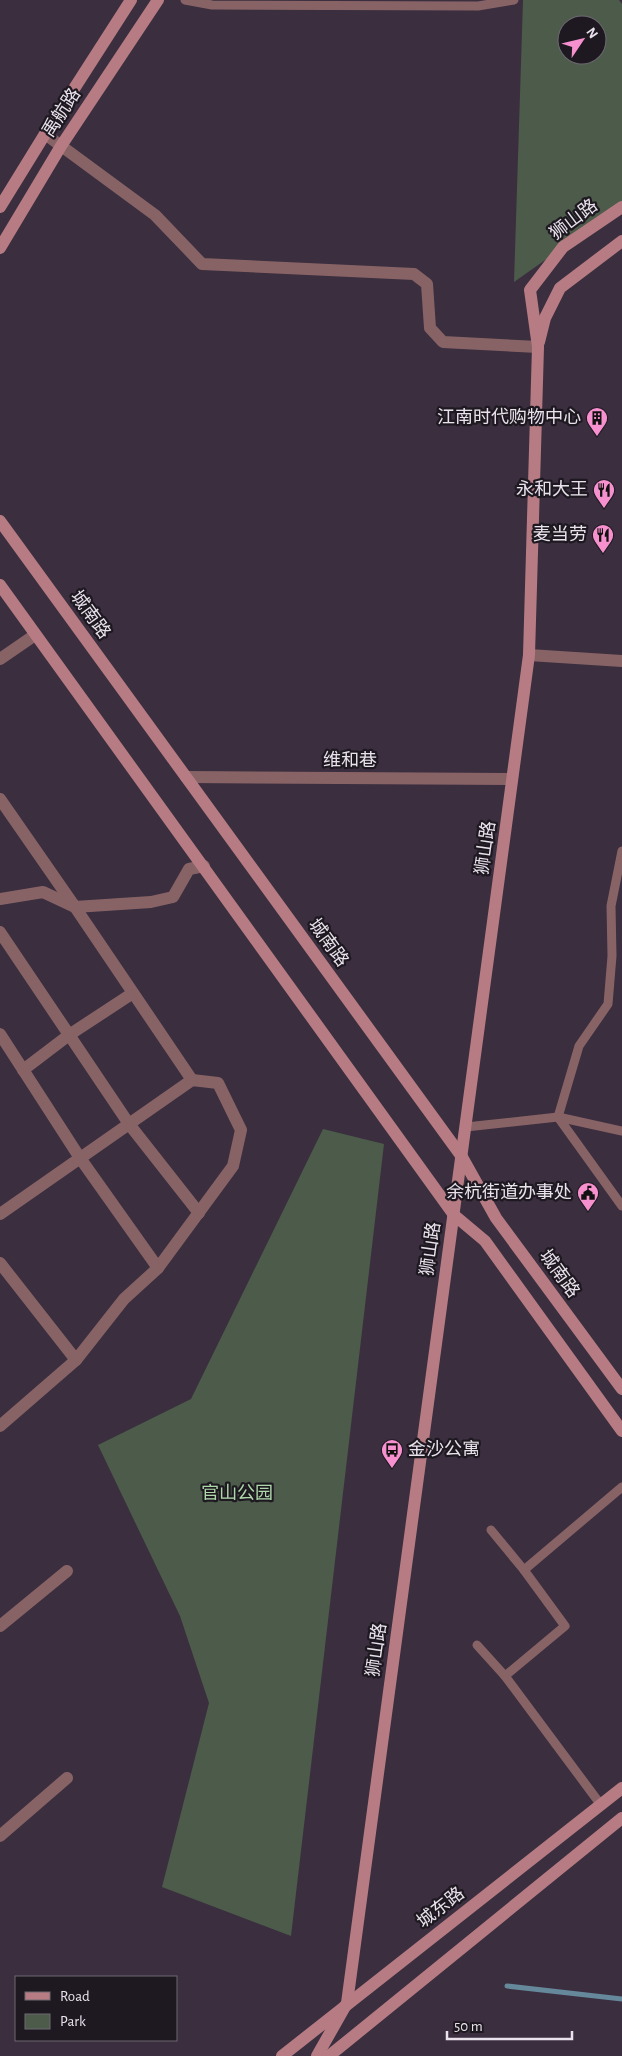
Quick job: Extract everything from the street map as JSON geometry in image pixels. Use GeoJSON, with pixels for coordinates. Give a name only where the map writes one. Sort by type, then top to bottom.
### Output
{"type":"FeatureCollection","features":[{"type":"Feature","properties":{"kind":"main road","name":"禹航路"},"geometry":{"type":"LineString","coordinates":[[0,207],[44,134],[131,0]]}},
{"type":"Feature","properties":{"kind":"main road","name":"禹航路"},"geometry":{"type":"LineString","coordinates":[[0,248],[61,146],[158,0]]}},
{"type":"Feature","properties":{"kind":"main road","name":"狮山路"},"geometry":{"type":"LineString","coordinates":[[317,2056],[347,2003],[529,655],[538,347],[530,290],[563,247],[622,207]]}},
{"type":"Feature","properties":{"kind":"main road","name":"狮山路"},"geometry":{"type":"LineString","coordinates":[[538,347],[545,318],[560,288],[622,241]]}},
{"type":"Feature","properties":{"kind":"main road","name":"城南路"},"geometry":{"type":"LineString","coordinates":[[0,521],[462,1157],[496,1218],[622,1389]]}},
{"type":"Feature","properties":{"kind":"main road"},"geometry":{"type":"LineString","coordinates":[[0,584],[454,1215],[485,1241],[622,1431]]}},
{"type":"Feature","properties":{"kind":"main road","name":"城东路"},"geometry":{"type":"LineString","coordinates":[[282,2056],[622,1788]]}},
{"type":"Feature","properties":{"kind":"main road"},"geometry":{"type":"LineString","coordinates":[[329,2056],[622,1818]]}},
{"type":"Feature","properties":{"kind":"street"},"geometry":{"type":"LineString","coordinates":[[44,134],[155,215],[202,264],[414,274],[427,284],[430,328],[443,342],[538,347]]}},
{"type":"Feature","properties":{"kind":"street"},"geometry":{"type":"LineString","coordinates":[[0,659],[36,635]]}},
{"type":"Feature","properties":{"kind":"street"},"geometry":{"type":"LineString","coordinates":[[529,655],[622,661]]}},
{"type":"Feature","properties":{"kind":"street","name":"维和巷"},"geometry":{"type":"LineString","coordinates":[[186,777],[512,779]]}},
{"type":"Feature","properties":{"kind":"street"},"geometry":{"type":"LineString","coordinates":[[0,799],[192,1080]]}},
{"type":"Feature","properties":{"kind":"street"},"geometry":{"type":"LineString","coordinates":[[0,899],[43,892],[75,907],[151,902],[173,896],[189,869],[204,866]]}},
{"type":"Feature","properties":{"kind":"street"},"geometry":{"type":"LineString","coordinates":[[0,932],[129,1124],[199,1213]]}},
{"type":"Feature","properties":{"kind":"street"},"geometry":{"type":"LineString","coordinates":[[23,1070],[69,1035],[133,993]]}},
{"type":"Feature","properties":{"kind":"street"},"geometry":{"type":"LineString","coordinates":[[0,1034],[80,1158],[158,1268]]}},
{"type":"Feature","properties":{"kind":"street"},"geometry":{"type":"LineString","coordinates":[[0,1214],[192,1080],[218,1083],[241,1130],[233,1166],[158,1268],[124,1299],[76,1360],[0,1426]]}},
{"type":"Feature","properties":{"kind":"street"},"geometry":{"type":"LineString","coordinates":[[0,1263],[76,1360]]}},
{"type":"Feature","properties":{"kind":"street"},"geometry":{"type":"LineString","coordinates":[[0,1626],[67,1571]]}},
{"type":"Feature","properties":{"kind":"street"},"geometry":{"type":"LineString","coordinates":[[0,1836],[67,1778]]}},
{"type":"Feature","properties":{"kind":"lane"},"geometry":{"type":"LineString","coordinates":[[185,0],[212,6],[468,6],[514,0]]}},
{"type":"Feature","properties":{"kind":"lane"},"geometry":{"type":"LineString","coordinates":[[558,1117],[579,1046],[608,1004],[612,956],[611,906],[622,851]]}},
{"type":"Feature","properties":{"kind":"lane"},"geometry":{"type":"LineString","coordinates":[[466,1127],[558,1117],[622,1131]]}},
{"type":"Feature","properties":{"kind":"lane"},"geometry":{"type":"LineString","coordinates":[[558,1117],[622,1206]]}},
{"type":"Feature","properties":{"kind":"lane"},"geometry":{"type":"LineString","coordinates":[[524,1570],[622,1488]]}},
{"type":"Feature","properties":{"kind":"lane"},"geometry":{"type":"LineString","coordinates":[[491,1530],[524,1570],[565,1626],[504,1676]]}},
{"type":"Feature","properties":{"kind":"lane"},"geometry":{"type":"LineString","coordinates":[[478,1645],[504,1676],[601,1805]]}},
{"type":"Feature","properties":{"kind":"green space"},"geometry":{"type":"Polygon","coordinates":[[[523,0],[619,0],[622,4],[622,206],[514,282],[523,0]]]}},
{"type":"Feature","properties":{"kind":"green space","name":"官山公园"},"geometry":{"type":"Polygon","coordinates":[[[323,1129],[384,1144],[291,1936],[162,1887],[209,1703],[180,1616],[98,1445],[191,1399],[323,1129]]]}},
{"type":"Feature","properties":{"kind":"waterway"},"geometry":{"type":"LineString","coordinates":[[507,1986],[622,1999]]}},
{"type":"Feature","properties":{"kind":"place","name":"江南时代购物中心"},"geometry":{"type":"Point","coordinates":[597,437]}},
{"type":"Feature","properties":{"kind":"place","name":"永和大王"},"geometry":{"type":"Point","coordinates":[604,509]}},
{"type":"Feature","properties":{"kind":"place","name":"麦当劳"},"geometry":{"type":"Point","coordinates":[603,554]}},
{"type":"Feature","properties":{"kind":"place","name":"余杭街道办事处"},"geometry":{"type":"Point","coordinates":[588,1212]}},
{"type":"Feature","properties":{"kind":"place","name":"金沙公寓"},"geometry":{"type":"Point","coordinates":[392,1469]}}]}
